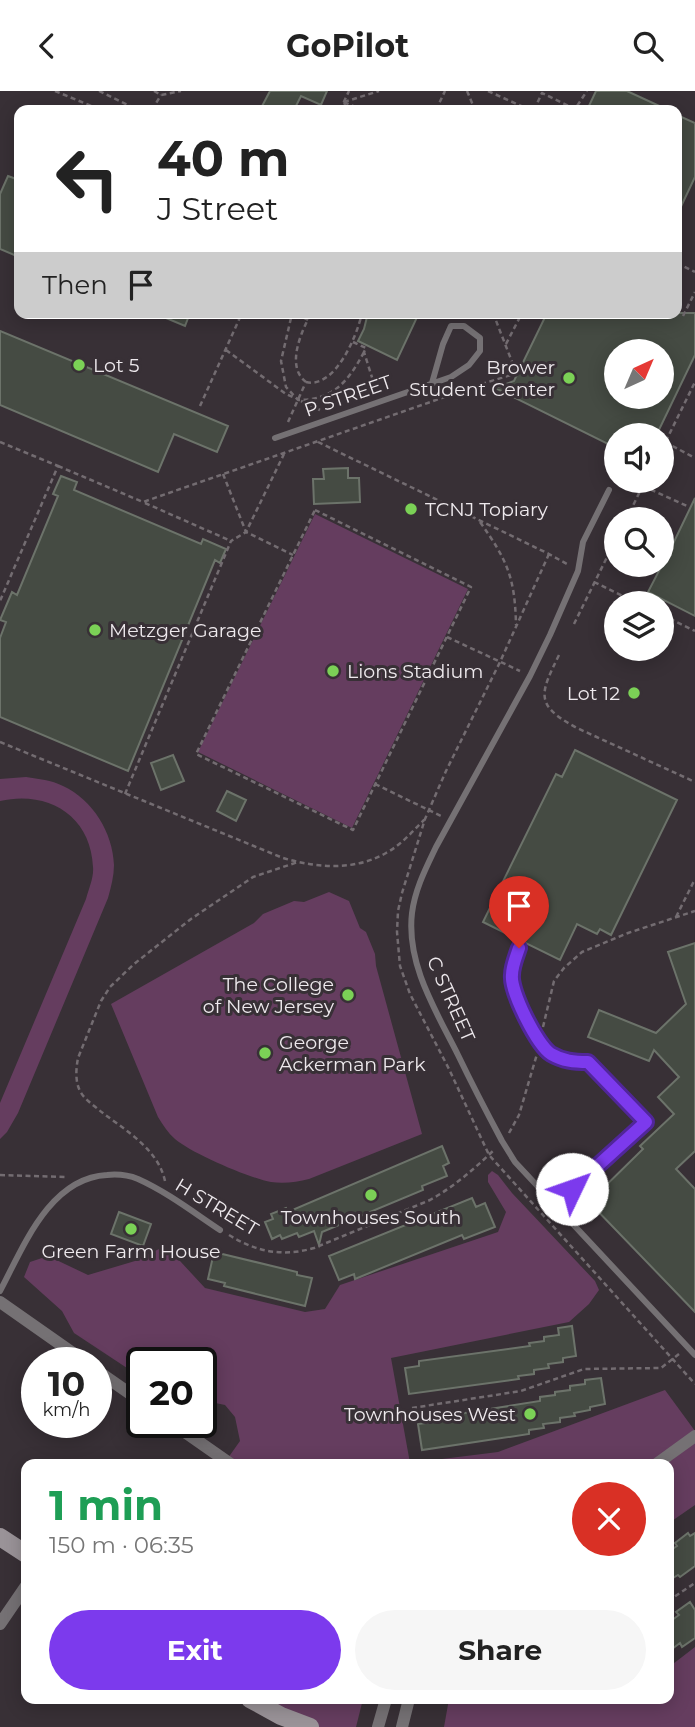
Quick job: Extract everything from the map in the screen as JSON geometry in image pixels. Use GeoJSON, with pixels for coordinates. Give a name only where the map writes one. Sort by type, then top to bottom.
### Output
{"type":"FeatureCollection","features":[{"type":"Feature","properties":{"kind":"street"},"geometry":{"type":"LineString","coordinates":[[0,1302],[64,1347]]}},
{"type":"Feature","properties":{"kind":"street"},"geometry":{"type":"LineString","coordinates":[[663,1459],[695,1436]]}},
{"type":"Feature","properties":{"kind":"street"},"geometry":{"type":"LineString","coordinates":[[193,1438],[223,1459]]}},
{"type":"Feature","properties":{"kind":"street"},"geometry":{"type":"LineString","coordinates":[[0,1537],[21,1551]]}},
{"type":"Feature","properties":{"kind":"street"},"geometry":{"type":"LineString","coordinates":[[0,1624],[21,1593]]}},
{"type":"Feature","properties":{"kind":"street"},"geometry":{"type":"LineString","coordinates":[[259,1704],[310,1727]]}},
{"type":"Feature","properties":{"kind":"street"},"geometry":{"type":"LineString","coordinates":[[378,1727],[385,1704]]}},
{"type":"Feature","properties":{"kind":"street"},"geometry":{"type":"LineString","coordinates":[[402,1727],[408,1704]]}},
{"type":"Feature","properties":{"kind":"lane","name":"P STREET"},"geometry":{"type":"LineString","coordinates":[[275,438],[451,377],[469,365],[480,351],[480,338],[464,327],[451,326],[432,383]]}},
{"type":"Feature","properties":{"kind":"lane","name":"C STREET"},"geometry":{"type":"LineString","coordinates":[[608,493],[583,543],[578,571],[550,635],[423,874],[412,913],[412,938],[415,959],[435,1010],[502,1142],[515,1162],[695,1355]]}},
{"type":"Feature","properties":{"kind":"lane"},"geometry":{"type":"LineString","coordinates":[[519,948],[511,977],[514,995],[540,1041],[549,1052],[567,1061],[588,1062],[646,1122],[554,1205]]}},
{"type":"Feature","properties":{"kind":"lane","name":"H STREET"},"geometry":{"type":"LineString","coordinates":[[0,1291],[34,1229],[50,1206],[59,1196],[85,1179],[119,1174],[136,1178],[220,1230]]}},
{"type":"Feature","properties":{"kind":"path"},"geometry":{"type":"LineString","coordinates":[[55,91],[89,105]]}},
{"type":"Feature","properties":{"kind":"path"},"geometry":{"type":"LineString","coordinates":[[99,91],[128,105]]}},
{"type":"Feature","properties":{"kind":"path"},"geometry":{"type":"LineString","coordinates":[[154,91],[161,95],[177,91]]}},
{"type":"Feature","properties":{"kind":"path"},"geometry":{"type":"LineString","coordinates":[[342,105],[349,91]]}},
{"type":"Feature","properties":{"kind":"path"},"geometry":{"type":"LineString","coordinates":[[344,101],[379,91]]}},
{"type":"Feature","properties":{"kind":"path"},"geometry":{"type":"LineString","coordinates":[[488,91],[520,105]]}},
{"type":"Feature","properties":{"kind":"path"},"geometry":{"type":"LineString","coordinates":[[537,104],[542,93],[566,105]]}},
{"type":"Feature","properties":{"kind":"path"},"geometry":{"type":"LineString","coordinates":[[155,105],[161,95]]}},
{"type":"Feature","properties":{"kind":"path"},"geometry":{"type":"LineString","coordinates":[[344,101],[345,105]]}},
{"type":"Feature","properties":{"kind":"path"},"geometry":{"type":"LineString","coordinates":[[344,101],[352,105]]}},
{"type":"Feature","properties":{"kind":"path"},"geometry":{"type":"LineString","coordinates":[[683,316],[695,292]]}},
{"type":"Feature","properties":{"kind":"path"},"geometry":{"type":"LineString","coordinates":[[200,406],[239,319]]}},
{"type":"Feature","properties":{"kind":"path"},"geometry":{"type":"LineString","coordinates":[[291,319],[281,361],[286,387],[298,400],[314,400],[336,390],[354,371],[366,348],[353,342]]}},
{"type":"Feature","properties":{"kind":"path"},"geometry":{"type":"LineString","coordinates":[[308,320],[296,357],[301,379],[311,384],[329,375],[346,355],[360,319]]}},
{"type":"Feature","properties":{"kind":"path"},"geometry":{"type":"LineString","coordinates":[[495,319],[517,373]]}},
{"type":"Feature","properties":{"kind":"path"},"geometry":{"type":"LineString","coordinates":[[505,344],[519,319]]}},
{"type":"Feature","properties":{"kind":"path"},"geometry":{"type":"LineString","coordinates":[[226,350],[286,394],[334,417]]}},
{"type":"Feature","properties":{"kind":"path"},"geometry":{"type":"LineString","coordinates":[[364,352],[376,390]]}},
{"type":"Feature","properties":{"kind":"path"},"geometry":{"type":"LineString","coordinates":[[288,422],[306,382]]}},
{"type":"Feature","properties":{"kind":"path"},"geometry":{"type":"LineString","coordinates":[[674,424],[695,382]]}},
{"type":"Feature","properties":{"kind":"path"},"geometry":{"type":"LineString","coordinates":[[0,442],[58,466],[0,601]]}},
{"type":"Feature","properties":{"kind":"path"},"geometry":{"type":"LineString","coordinates":[[318,442],[567,564]]}},
{"type":"Feature","properties":{"kind":"path"},"geometry":{"type":"LineString","coordinates":[[674,447],[695,458]]}},
{"type":"Feature","properties":{"kind":"path"},"geometry":{"type":"LineString","coordinates":[[125,794],[231,541],[246,532],[285,452]]}},
{"type":"Feature","properties":{"kind":"path"},"geometry":{"type":"LineString","coordinates":[[223,474],[246,532],[293,555]]}},
{"type":"Feature","properties":{"kind":"path"},"geometry":{"type":"LineString","coordinates":[[658,493],[687,506]]}},
{"type":"Feature","properties":{"kind":"path"},"geometry":{"type":"LineString","coordinates":[[143,502],[231,541]]}},
{"type":"Feature","properties":{"kind":"path"},"geometry":{"type":"LineString","coordinates":[[315,510],[471,587],[353,830],[196,754],[293,555],[315,510]]}},
{"type":"Feature","properties":{"kind":"path"},"geometry":{"type":"LineString","coordinates":[[478,519],[508,565],[513,586],[516,628]]}},
{"type":"Feature","properties":{"kind":"path"},"geometry":{"type":"LineString","coordinates":[[550,554],[425,819],[398,911],[400,966],[410,994],[489,1155],[695,1384]]}},
{"type":"Feature","properties":{"kind":"path"},"geometry":{"type":"LineString","coordinates":[[574,624],[604,562]]}},
{"type":"Feature","properties":{"kind":"path"},"geometry":{"type":"LineString","coordinates":[[594,582],[612,591]]}},
{"type":"Feature","properties":{"kind":"path"},"geometry":{"type":"LineString","coordinates":[[674,621],[695,631]]}},
{"type":"Feature","properties":{"kind":"path"},"geometry":{"type":"LineString","coordinates":[[447,636],[520,671]]}},
{"type":"Feature","properties":{"kind":"path"},"geometry":{"type":"LineString","coordinates":[[559,655],[545,684],[545,701],[551,712],[577,728],[695,782]]}},
{"type":"Feature","properties":{"kind":"path"},"geometry":{"type":"LineString","coordinates":[[0,742],[311,866],[341,866],[371,860],[403,842],[425,819]]}},
{"type":"Feature","properties":{"kind":"path"},"geometry":{"type":"LineString","coordinates":[[375,784],[429,809],[450,822]]}},
{"type":"Feature","properties":{"kind":"path"},"geometry":{"type":"LineString","coordinates":[[167,1195],[164,1176],[148,1149],[82,1094],[76,1077],[78,1058],[101,1001],[110,987],[134,964],[191,919],[253,877],[298,862]]}},
{"type":"Feature","properties":{"kind":"path"},"geometry":{"type":"LineString","coordinates":[[676,917],[695,879]]}},
{"type":"Feature","properties":{"kind":"path"},"geometry":{"type":"LineString","coordinates":[[509,1133],[519,1115],[554,981],[564,968],[582,952],[628,933],[695,911]]}},
{"type":"Feature","properties":{"kind":"path","name":"H STREET"},"geometry":{"type":"LineString","coordinates":[[220,1230],[261,1251],[286,1254],[314,1248],[430,1199],[462,1180],[494,1150]]}},
{"type":"Feature","properties":{"kind":"path"},"geometry":{"type":"LineString","coordinates":[[0,1175],[85,1179]]}},
{"type":"Feature","properties":{"kind":"path"},"geometry":{"type":"LineString","coordinates":[[412,1408],[521,1391],[584,1369],[661,1368],[679,1354]]}},
{"type":"Feature","properties":{"kind":"path"},"geometry":{"type":"LineString","coordinates":[[674,1597],[695,1583]]}},
{"type":"Feature","properties":{"kind":"shaded area","name":"Lions Stadium"},"geometry":{"type":"Polygon","coordinates":[[[315,514],[468,589],[352,828],[198,752],[315,514]]]}},
{"type":"Feature","properties":{"kind":"shaded area"},"geometry":{"type":"Polygon","coordinates":[[[26,777],[63,786],[74,792],[92,809],[110,841],[114,869],[108,898],[18,1113],[0,1139],[0,1103],[86,899],[93,871],[90,849],[84,833],[75,820],[63,810],[34,799],[0,801],[0,779],[26,777]]]}},
{"type":"Feature","properties":{"kind":"shaded area","name":"George Ackerman Park"},"geometry":{"type":"Polygon","coordinates":[[[329,892],[349,901],[375,954],[422,1134],[309,1179],[271,1182],[249,1176],[207,1158],[183,1145],[170,1134],[158,1117],[111,1004],[254,923],[263,914],[294,901],[304,902],[329,892]]]}},
{"type":"Feature","properties":{"kind":"shaded area"},"geometry":{"type":"Polygon","coordinates":[[[492,1171],[498,1175],[595,1281],[599,1290],[589,1304],[569,1322],[391,1358],[409,1459],[227,1459],[240,1441],[235,1417],[225,1405],[217,1403],[217,1347],[126,1347],[126,1367],[112,1358],[112,1347],[95,1347],[74,1333],[62,1311],[24,1277],[30,1262],[48,1256],[88,1275],[135,1261],[159,1249],[180,1261],[205,1288],[305,1312],[325,1309],[340,1285],[498,1232],[506,1212],[488,1182],[488,1175],[492,1171]]]}},
{"type":"Feature","properties":{"kind":"shaded area"},"geometry":{"type":"Polygon","coordinates":[[[665,1390],[695,1431],[695,1505],[674,1520],[674,1459],[442,1459],[498,1452],[665,1390]]]}},
{"type":"Feature","properties":{"kind":"shaded area"},"geometry":{"type":"Polygon","coordinates":[[[695,1647],[695,1727],[444,1727],[448,1704],[674,1704],[674,1663],[695,1647]]]}},
{"type":"Feature","properties":{"kind":"shaded area"},"geometry":{"type":"Polygon","coordinates":[[[257,1704],[362,1704],[356,1727],[301,1727],[257,1704]]]}},
{"type":"Feature","properties":{"kind":"building"},"geometry":{"type":"Polygon","coordinates":[[[270,91],[327,91],[321,105],[301,96],[296,105],[263,105],[270,91]]]}},
{"type":"Feature","properties":{"kind":"building"},"geometry":{"type":"Polygon","coordinates":[[[596,91],[627,91],[657,105],[589,105],[596,91]]]}},
{"type":"Feature","properties":{"kind":"building"},"geometry":{"type":"Polygon","coordinates":[[[682,117],[695,123],[695,177],[682,204],[682,117]]]}},
{"type":"Feature","properties":{"kind":"building"},"geometry":{"type":"Polygon","coordinates":[[[8,176],[14,178],[14,255],[0,249],[0,194],[8,176]]]}},
{"type":"Feature","properties":{"kind":"building","name":"Brower Student Center"},"geometry":{"type":"Polygon","coordinates":[[[682,313],[695,313],[695,355],[674,399],[674,339],[604,339],[604,409],[669,409],[662,423],[604,423],[604,442],[495,388],[514,381],[544,319],[682,319],[682,313]]]}},
{"type":"Feature","properties":{"kind":"building"},"geometry":{"type":"Polygon","coordinates":[[[168,319],[188,319],[185,326],[168,319]]]}},
{"type":"Feature","properties":{"kind":"building"},"geometry":{"type":"Polygon","coordinates":[[[366,319],[416,319],[397,360],[358,341],[366,319]]]}},
{"type":"Feature","properties":{"kind":"building"},"geometry":{"type":"Polygon","coordinates":[[[0,331],[228,426],[217,452],[174,434],[158,472],[0,405],[0,331]]]}},
{"type":"Feature","properties":{"kind":"building"},"geometry":{"type":"Polygon","coordinates":[[[348,468],[348,478],[359,478],[360,502],[314,504],[313,479],[324,479],[323,469],[348,468]]]}},
{"type":"Feature","properties":{"kind":"building","name":"Metzger Garage"},"geometry":{"type":"Polygon","coordinates":[[[61,476],[77,482],[74,490],[201,544],[203,539],[226,549],[220,563],[215,560],[128,771],[0,717],[0,638],[6,622],[0,620],[12,592],[17,595],[58,496],[53,494],[61,476]]]}},
{"type":"Feature","properties":{"kind":"building"},"geometry":{"type":"Polygon","coordinates":[[[695,498],[695,616],[674,605],[674,591],[649,591],[656,577],[674,577],[674,542],[695,498]]]}},
{"type":"Feature","properties":{"kind":"building"},"geometry":{"type":"Polygon","coordinates":[[[575,750],[677,800],[611,935],[600,929],[597,934],[577,924],[560,960],[483,922],[556,774],[562,777],[575,750]]]}},
{"type":"Feature","properties":{"kind":"building"},"geometry":{"type":"Polygon","coordinates":[[[173,755],[184,781],[161,790],[151,763],[173,755]]]}},
{"type":"Feature","properties":{"kind":"building"},"geometry":{"type":"Polygon","coordinates":[[[227,791],[246,800],[236,821],[217,811],[227,791]]]}},
{"type":"Feature","properties":{"kind":"building"},"geometry":{"type":"Polygon","coordinates":[[[695,943],[695,1151],[676,1169],[695,1189],[695,1312],[589,1202],[643,1149],[640,1146],[674,1114],[658,1097],[679,1077],[654,1050],[649,1061],[588,1037],[599,1010],[656,1033],[686,1004],[668,952],[695,943]]]}},
{"type":"Feature","properties":{"kind":"building","name":"Townhouses South"},"geometry":{"type":"Polygon","coordinates":[[[442,1146],[449,1163],[443,1166],[447,1176],[422,1186],[423,1190],[322,1232],[319,1245],[314,1231],[299,1237],[297,1233],[282,1239],[280,1235],[272,1239],[265,1222],[273,1219],[271,1214],[286,1208],[288,1212],[442,1146]]]}},
{"type":"Feature","properties":{"kind":"building","name":"Townhouses South"},"geometry":{"type":"Polygon","coordinates":[[[472,1198],[476,1207],[485,1203],[495,1227],[464,1239],[462,1235],[355,1279],[354,1274],[339,1280],[329,1256],[472,1198]]]}},
{"type":"Feature","properties":{"kind":"building","name":"Green Farm House"},"geometry":{"type":"Polygon","coordinates":[[[119,1212],[151,1224],[143,1246],[111,1234],[119,1212]]]}},
{"type":"Feature","properties":{"kind":"building","name":"Townhouses South"},"geometry":{"type":"Polygon","coordinates":[[[214,1252],[312,1278],[305,1306],[224,1286],[225,1283],[208,1279],[214,1252]]]}},
{"type":"Feature","properties":{"kind":"building","name":"Townhouses West"},"geometry":{"type":"Polygon","coordinates":[[[572,1326],[576,1356],[563,1358],[563,1362],[548,1364],[549,1368],[534,1370],[534,1374],[518,1376],[519,1379],[409,1394],[405,1368],[419,1366],[419,1361],[530,1346],[529,1343],[544,1341],[544,1337],[559,1335],[558,1328],[572,1326]]]}},
{"type":"Feature","properties":{"kind":"building","name":"Townhouses West"},"geometry":{"type":"Polygon","coordinates":[[[601,1378],[605,1404],[574,1413],[575,1416],[560,1418],[560,1422],[543,1424],[544,1428],[529,1430],[529,1434],[422,1450],[418,1424],[433,1422],[433,1418],[540,1401],[540,1397],[570,1390],[570,1386],[585,1384],[585,1380],[601,1378]]]}},
{"type":"Feature","properties":{"kind":"building"},"geometry":{"type":"Polygon","coordinates":[[[688,1533],[690,1536],[695,1533],[695,1566],[680,1577],[678,1575],[674,1577],[674,1548],[677,1546],[675,1543],[688,1533]]]}},
{"type":"Feature","properties":{"kind":"building"},"geometry":{"type":"Polygon","coordinates":[[[690,1602],[695,1610],[695,1638],[682,1647],[680,1643],[674,1648],[674,1619],[679,1615],[676,1612],[690,1602]]]}},
{"type":"Feature","properties":{"kind":"place","name":"Lot 5"},"geometry":{"type":"Point","coordinates":[79,365]}},
{"type":"Feature","properties":{"kind":"place","name":"Brower Student Center"},"geometry":{"type":"Point","coordinates":[569,378]}},
{"type":"Feature","properties":{"kind":"place","name":"TCNJ Topiary"},"geometry":{"type":"Point","coordinates":[411,509]}},
{"type":"Feature","properties":{"kind":"place","name":"Metzger Garage"},"geometry":{"type":"Point","coordinates":[95,630]}},
{"type":"Feature","properties":{"kind":"place","name":"Lions Stadium"},"geometry":{"type":"Point","coordinates":[333,671]}},
{"type":"Feature","properties":{"kind":"place","name":"Lot 12"},"geometry":{"type":"Point","coordinates":[634,693]}},
{"type":"Feature","properties":{"kind":"place","name":"The College of New Jersey"},"geometry":{"type":"Point","coordinates":[348,995]}},
{"type":"Feature","properties":{"kind":"place","name":"George Ackerman Park"},"geometry":{"type":"Point","coordinates":[265,1053]}},
{"type":"Feature","properties":{"kind":"place","name":"Townhouses South"},"geometry":{"type":"Point","coordinates":[371,1195]}},
{"type":"Feature","properties":{"kind":"place","name":"Green Farm House"},"geometry":{"type":"Point","coordinates":[131,1229]}},
{"type":"Feature","properties":{"kind":"place","name":"Townhouses West"},"geometry":{"type":"Point","coordinates":[530,1414]}},
{"type":"Feature","properties":{"kind":"route"},"geometry":{"type":"LineString","coordinates":[[519,948],[511,977],[514,995],[540,1041],[549,1052],[567,1061],[588,1062],[646,1122],[572,1189]]}}]}
